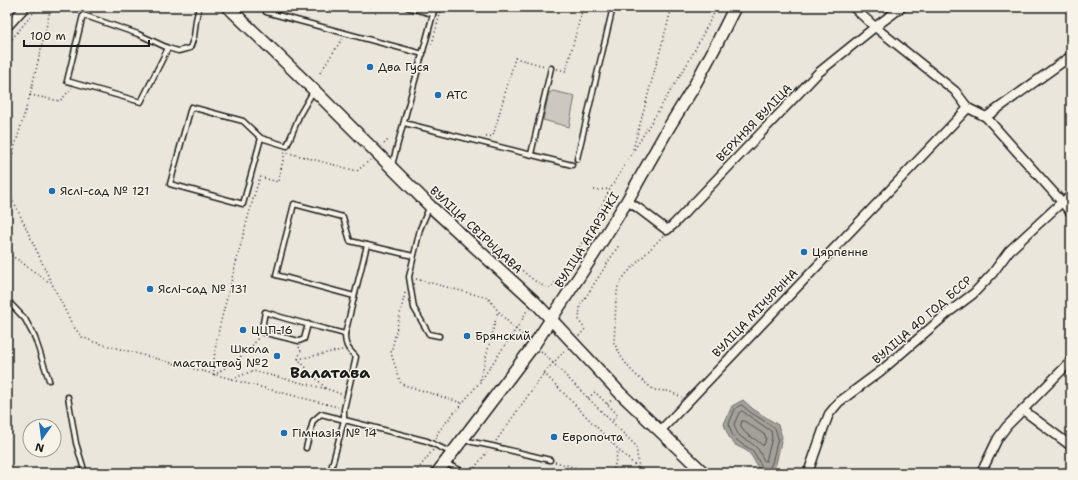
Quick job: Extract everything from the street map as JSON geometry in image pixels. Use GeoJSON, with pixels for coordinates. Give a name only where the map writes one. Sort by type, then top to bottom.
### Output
{"type":"FeatureCollection","features":[{"type":"Feature","properties":{"kind":"main road","name":"ВУЛІЦА АГАРЭНКІ"},"geometry":{"type":"LineString","coordinates":[[437,473],[534,345],[551,320],[627,201],[693,88],[735,7]]}},
{"type":"Feature","properties":{"kind":"main road","name":"ВУЛІЦА СВІРЫДАВА"},"geometry":{"type":"LineString","coordinates":[[231,8],[430,206],[528,296],[620,393],[704,473]]}},
{"type":"Feature","properties":{"kind":"street"},"geometry":{"type":"LineString","coordinates":[[7,28],[25,7]]}},
{"type":"Feature","properties":{"kind":"street"},"geometry":{"type":"LineString","coordinates":[[853,7],[875,27],[955,91],[968,108],[986,117],[1071,213]]}},
{"type":"Feature","properties":{"kind":"street","name":"ВЕРХНЯЯ ВУЛІЦА"},"geometry":{"type":"LineString","coordinates":[[667,230],[818,73],[902,7]]}},
{"type":"Feature","properties":{"kind":"street"},"geometry":{"type":"LineString","coordinates":[[986,117],[1071,56]]}},
{"type":"Feature","properties":{"kind":"street","name":"ВУЛІЦА МІЧУРЫНА"},"geometry":{"type":"LineString","coordinates":[[660,431],[968,108]]}},
{"type":"Feature","properties":{"kind":"street","name":"ВУЛІЦА 40 ГОД БССР"},"geometry":{"type":"LineString","coordinates":[[808,473],[829,414],[839,402],[882,370],[972,294],[992,274],[1009,251],[1062,202],[1071,196]]}},
{"type":"Feature","properties":{"kind":"street"},"geometry":{"type":"LineString","coordinates":[[627,201],[667,230]]}},
{"type":"Feature","properties":{"kind":"street"},"geometry":{"type":"LineString","coordinates":[[981,473],[998,438],[1007,426],[1071,361]]}},
{"type":"Feature","properties":{"kind":"street"},"geometry":{"type":"LineString","coordinates":[[1023,410],[1071,446]]}},
{"type":"Feature","properties":{"kind":"lane"},"geometry":{"type":"LineString","coordinates":[[168,48],[141,102],[67,81],[83,15],[138,34],[178,51],[190,48],[194,37],[199,7]]}},
{"type":"Feature","properties":{"kind":"lane"},"geometry":{"type":"LineString","coordinates":[[407,7],[433,14]]}},
{"type":"Feature","properties":{"kind":"lane"},"geometry":{"type":"LineString","coordinates":[[391,167],[435,7]]}},
{"type":"Feature","properties":{"kind":"lane"},"geometry":{"type":"LineString","coordinates":[[577,159],[613,7]]}},
{"type":"Feature","properties":{"kind":"lane"},"geometry":{"type":"LineString","coordinates":[[266,12],[423,54]]}},
{"type":"Feature","properties":{"kind":"lane"},"geometry":{"type":"LineString","coordinates":[[532,154],[551,68]]}},
{"type":"Feature","properties":{"kind":"lane"},"geometry":{"type":"LineString","coordinates":[[261,138],[242,204],[170,184],[191,107],[243,121],[261,138],[287,146],[300,114],[314,90]]}},
{"type":"Feature","properties":{"kind":"lane"},"geometry":{"type":"LineString","coordinates":[[404,123],[572,165]]}},
{"type":"Feature","properties":{"kind":"lane"},"geometry":{"type":"LineString","coordinates":[[354,296],[276,275],[294,204],[343,217],[350,241],[413,256]]}},
{"type":"Feature","properties":{"kind":"lane"},"geometry":{"type":"LineString","coordinates":[[430,206],[420,230],[409,277],[414,308],[429,334],[439,336]]}},
{"type":"Feature","properties":{"kind":"lane"},"geometry":{"type":"LineString","coordinates":[[330,473],[344,420],[344,409],[356,357],[345,344],[345,334],[367,246]]}},
{"type":"Feature","properties":{"kind":"lane"},"geometry":{"type":"LineString","coordinates":[[7,300],[25,319],[35,338],[49,380]]}},
{"type":"Feature","properties":{"kind":"lane"},"geometry":{"type":"LineString","coordinates":[[308,324],[304,339],[299,341],[262,332],[265,312],[345,334]]}},
{"type":"Feature","properties":{"kind":"lane"},"geometry":{"type":"LineString","coordinates":[[68,397],[76,443],[85,473]]}},
{"type":"Feature","properties":{"kind":"lane"},"geometry":{"type":"LineString","coordinates":[[306,448],[312,421],[321,414],[427,441],[452,453]]}},
{"type":"Feature","properties":{"kind":"lane"},"geometry":{"type":"LineString","coordinates":[[462,440],[550,460]]}},
{"type":"Feature","properties":{"kind":"lane"},"geometry":{"type":"LineString","coordinates":[[445,463],[466,473]]}},
{"type":"Feature","properties":{"kind":"path"},"geometry":{"type":"LineString","coordinates":[[7,14],[12,7]]}},
{"type":"Feature","properties":{"kind":"path"},"geometry":{"type":"LineString","coordinates":[[7,45],[38,7]]}},
{"type":"Feature","properties":{"kind":"path"},"geometry":{"type":"LineString","coordinates":[[7,173],[30,95],[51,7]]}},
{"type":"Feature","properties":{"kind":"path"},"geometry":{"type":"LineString","coordinates":[[441,13],[442,7]]}},
{"type":"Feature","properties":{"kind":"path"},"geometry":{"type":"LineString","coordinates":[[467,138],[493,136],[515,58],[566,71],[583,7]]}},
{"type":"Feature","properties":{"kind":"path"},"geometry":{"type":"LineString","coordinates":[[632,155],[672,7]]}},
{"type":"Feature","properties":{"kind":"path"},"geometry":{"type":"LineString","coordinates":[[497,245],[532,279],[546,288],[551,288],[569,264],[584,239],[610,189],[689,60],[717,7]]}},
{"type":"Feature","properties":{"kind":"path"},"geometry":{"type":"LineString","coordinates":[[320,73],[343,37]]}},
{"type":"Feature","properties":{"kind":"path"},"geometry":{"type":"LineString","coordinates":[[30,95],[60,101],[76,84]]}},
{"type":"Feature","properties":{"kind":"path"},"geometry":{"type":"LineString","coordinates":[[384,144],[388,140]]}},
{"type":"Feature","properties":{"kind":"path"},"geometry":{"type":"LineString","coordinates":[[214,375],[213,362],[228,294],[260,177],[278,182],[285,152],[357,171],[371,159]]}},
{"type":"Feature","properties":{"kind":"path"},"geometry":{"type":"LineString","coordinates":[[7,187],[52,284],[73,326],[82,337],[94,342],[214,375],[344,409]]}},
{"type":"Feature","properties":{"kind":"path"},"geometry":{"type":"LineString","coordinates":[[594,190],[610,189]]}},
{"type":"Feature","properties":{"kind":"path"},"geometry":{"type":"LineString","coordinates":[[667,230],[626,274],[618,286],[614,343],[630,369],[654,390],[668,391],[689,400]]}},
{"type":"Feature","properties":{"kind":"path"},"geometry":{"type":"LineString","coordinates":[[470,473],[492,446],[544,373],[585,329],[579,321],[580,306],[619,245]]}},
{"type":"Feature","properties":{"kind":"path"},"geometry":{"type":"LineString","coordinates":[[7,254],[17,259],[52,284]]}},
{"type":"Feature","properties":{"kind":"path"},"geometry":{"type":"LineString","coordinates":[[409,277],[488,298],[515,329],[553,363],[636,446],[639,469]]}},
{"type":"Feature","properties":{"kind":"path"},"geometry":{"type":"LineString","coordinates":[[405,292],[391,353],[401,384],[462,403]]}},
{"type":"Feature","properties":{"kind":"path"},"geometry":{"type":"LineString","coordinates":[[415,473],[432,452],[438,432],[480,382],[522,320],[527,310]]}},
{"type":"Feature","properties":{"kind":"path"},"geometry":{"type":"LineString","coordinates":[[480,382],[498,311]]}},
{"type":"Feature","properties":{"kind":"path"},"geometry":{"type":"LineString","coordinates":[[214,375],[228,367],[255,344],[260,335]]}},
{"type":"Feature","properties":{"kind":"path"},"geometry":{"type":"LineString","coordinates":[[298,346],[301,350],[298,359]]}},
{"type":"Feature","properties":{"kind":"path"},"geometry":{"type":"LineString","coordinates":[[298,359],[348,349]]}},
{"type":"Feature","properties":{"kind":"path"},"geometry":{"type":"LineString","coordinates":[[298,359],[327,389]]}},
{"type":"Feature","properties":{"kind":"path"},"geometry":{"type":"LineString","coordinates":[[232,379],[253,372],[347,395]]}},
{"type":"Feature","properties":{"kind":"path"},"geometry":{"type":"LineString","coordinates":[[544,373],[643,473]]}},
{"type":"Feature","properties":{"kind":"path"},"geometry":{"type":"LineString","coordinates":[[588,398],[595,392],[618,415],[612,421]]}},
{"type":"Feature","properties":{"kind":"path"},"geometry":{"type":"LineString","coordinates":[[613,473],[618,449]]}},
{"type":"Feature","properties":{"kind":"path"},"geometry":{"type":"LineString","coordinates":[[550,460],[595,473]]}},
{"type":"Feature","properties":{"kind":"path"},"geometry":{"type":"LineString","coordinates":[[473,470],[477,473]]}},
{"type":"Feature","properties":{"kind":"shaded area"},"geometry":{"type":"Polygon","coordinates":[[[553,91],[575,96],[569,127],[543,120],[549,93],[553,91]]]}},
{"type":"Feature","properties":{"kind":"water"},"geometry":{"type":"Polygon","coordinates":[[[743,400],[753,409],[778,425],[782,437],[776,464],[772,473],[762,472],[750,454],[746,450],[734,444],[727,433],[724,424],[732,406],[743,400]]]}},
{"type":"Feature","properties":{"kind":"place","name":"Два Гуся"},"geometry":{"type":"Point","coordinates":[370,67]}},
{"type":"Feature","properties":{"kind":"place","name":"АТС"},"geometry":{"type":"Point","coordinates":[438,95]}},
{"type":"Feature","properties":{"kind":"place","name":"Яслі-сад № 121"},"geometry":{"type":"Point","coordinates":[52,191]}},
{"type":"Feature","properties":{"kind":"place","name":"Цярпенне"},"geometry":{"type":"Point","coordinates":[804,252]}},
{"type":"Feature","properties":{"kind":"place","name":"Яслі-сад № 131"},"geometry":{"type":"Point","coordinates":[150,289]}},
{"type":"Feature","properties":{"kind":"place","name":"ЦЦП-16"},"geometry":{"type":"Point","coordinates":[243,330]}},
{"type":"Feature","properties":{"kind":"place","name":"Брянский"},"geometry":{"type":"Point","coordinates":[467,336]}},
{"type":"Feature","properties":{"kind":"place","name":"Школа мастацтваў №2"},"geometry":{"type":"Point","coordinates":[277,356]}},
{"type":"Feature","properties":{"kind":"place","name":"Гімназія № 14"},"geometry":{"type":"Point","coordinates":[284,433]}},
{"type":"Feature","properties":{"kind":"place","name":"Европочта"},"geometry":{"type":"Point","coordinates":[554,437]}},
{"type":"Feature","properties":{"kind":"district","name":"Валатава"},"geometry":{"type":"Point","coordinates":[330,372]}}]}
